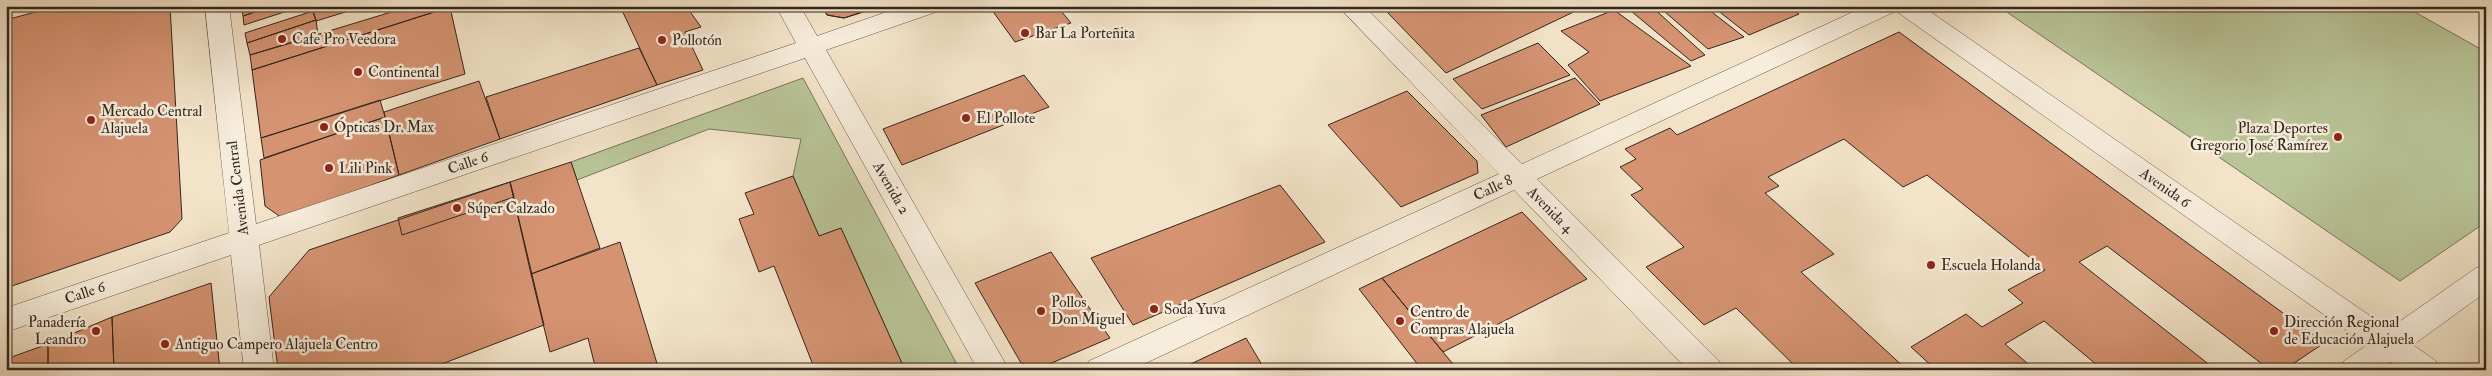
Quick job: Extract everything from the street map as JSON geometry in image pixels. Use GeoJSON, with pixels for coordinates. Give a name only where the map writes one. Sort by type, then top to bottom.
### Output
{"type":"FeatureCollection","features":[{"type":"Feature","properties":{"kind":"street","name":"Avenida Central"},"geometry":{"type":"LineString","coordinates":[[217,6],[259,370]]}},
{"type":"Feature","properties":{"kind":"street","name":"Avenida 2"},"geometry":{"type":"LineString","coordinates":[[788,6],[994,370]]}},
{"type":"Feature","properties":{"kind":"street","name":"Calle 6"},"geometry":{"type":"LineString","coordinates":[[6,320],[930,6]]}},
{"type":"Feature","properties":{"kind":"street","name":"Avenida 4"},"geometry":{"type":"LineString","coordinates":[[1350,6],[1708,370]]}},
{"type":"Feature","properties":{"kind":"street","name":"Calle 8"},"geometry":{"type":"LineString","coordinates":[[1100,370],[1887,6]]}},
{"type":"Feature","properties":{"kind":"street","name":"Avenida 6"},"geometry":{"type":"LineString","coordinates":[[1905,6],[2425,370]]}},
{"type":"Feature","properties":{"kind":"street"},"geometry":{"type":"LineString","coordinates":[[2355,370],[2486,276]]}},
{"type":"Feature","properties":{"kind":"green space","name":"Plaza Deportes Gregorio José Ramírez"},"geometry":{"type":"Polygon","coordinates":[[[1998,6],[2404,6],[2486,52],[2486,222],[2400,281],[1998,6]]]}},
{"type":"Feature","properties":{"kind":"green space"},"geometry":{"type":"Polygon","coordinates":[[[803,78],[960,370],[905,370],[841,228],[819,236],[793,176],[801,139],[709,129],[577,180],[571,162],[803,78]]]}},
{"type":"Feature","properties":{"kind":"building","name":"Mercado Central Alajuela"},"geometry":{"type":"Polygon","coordinates":[[[57,6],[170,6],[182,219],[170,232],[6,288],[6,20],[57,6]]]}},
{"type":"Feature","properties":{"kind":"building"},"geometry":{"type":"Polygon","coordinates":[[[241,6],[272,6],[243,16],[241,6]]]}},
{"type":"Feature","properties":{"kind":"building"},"geometry":{"type":"Polygon","coordinates":[[[272,6],[303,6],[244,25],[243,16],[272,6]]]}},
{"type":"Feature","properties":{"kind":"building"},"geometry":{"type":"Polygon","coordinates":[[[311,6],[365,6],[316,21],[311,6]]]}},
{"type":"Feature","properties":{"kind":"building"},"geometry":{"type":"Polygon","coordinates":[[[411,6],[429,6],[431,13],[252,70],[250,55],[411,6]]]}},
{"type":"Feature","properties":{"kind":"building","name":"Pollotón"},"geometry":{"type":"Polygon","coordinates":[[[620,6],[686,6],[701,27],[685,32],[703,70],[657,85],[620,6]]]}},
{"type":"Feature","properties":{"kind":"building"},"geometry":{"type":"Polygon","coordinates":[[[822,6],[880,6],[844,18],[827,15],[822,6]]]}},
{"type":"Feature","properties":{"kind":"building"},"geometry":{"type":"Polygon","coordinates":[[[822,6],[868,6],[870,10],[844,18],[827,15],[822,6]]]}},
{"type":"Feature","properties":{"kind":"building","name":"Bar La Porteñita"},"geometry":{"type":"Polygon","coordinates":[[[989,6],[1057,6],[1071,23],[1015,42],[989,6]]]}},
{"type":"Feature","properties":{"kind":"building"},"geometry":{"type":"Polygon","coordinates":[[[1404,6],[1586,6],[1446,73],[1387,12],[1404,6]]]}},
{"type":"Feature","properties":{"kind":"building"},"geometry":{"type":"Polygon","coordinates":[[[1625,6],[1651,6],[1705,55],[1691,61],[1625,6]]]}},
{"type":"Feature","properties":{"kind":"building"},"geometry":{"type":"Polygon","coordinates":[[[1658,6],[1704,6],[1744,37],[1708,49],[1658,6]]]}},
{"type":"Feature","properties":{"kind":"building"},"geometry":{"type":"Polygon","coordinates":[[[1712,6],[1787,6],[1799,14],[1749,35],[1712,6]]]}},
{"type":"Feature","properties":{"kind":"building","name":"Continental"},"geometry":{"type":"Polygon","coordinates":[[[450,7],[465,74],[261,138],[252,70],[450,7]]]}},
{"type":"Feature","properties":{"kind":"building"},"geometry":{"type":"Polygon","coordinates":[[[1614,10],[1691,66],[1600,101],[1568,65],[1589,52],[1561,31],[1614,10]]]}},
{"type":"Feature","properties":{"kind":"building"},"geometry":{"type":"Polygon","coordinates":[[[313,11],[316,20],[247,43],[245,33],[313,11]]]}},
{"type":"Feature","properties":{"kind":"building","name":"Cafe Pro Veedora"},"geometry":{"type":"Polygon","coordinates":[[[316,20],[318,35],[250,55],[247,43],[316,20]]]}},
{"type":"Feature","properties":{"kind":"building","name":"Escuela Holanda"},"geometry":{"type":"Polygon","coordinates":[[[1899,32],[2324,343],[2284,370],[2270,370],[2107,246],[2079,262],[2216,370],[2103,370],[2044,321],[2005,344],[2035,370],[1936,370],[1911,347],[1966,314],[1982,327],[2023,303],[2008,290],[2045,270],[1927,175],[1903,187],[1844,139],[1768,177],[1779,186],[1765,193],[1834,254],[1801,272],[1907,370],[1799,370],[1736,308],[1704,325],[1646,267],[1684,247],[1631,195],[1643,189],[1620,167],[1636,159],[1625,149],[1670,128],[1677,135],[1899,32]]]}},
{"type":"Feature","properties":{"kind":"building"},"geometry":{"type":"Polygon","coordinates":[[[1538,43],[1570,75],[1482,109],[1453,79],[1538,43]]]}},
{"type":"Feature","properties":{"kind":"building"},"geometry":{"type":"Polygon","coordinates":[[[639,48],[657,85],[500,139],[486,97],[639,48]]]}},
{"type":"Feature","properties":{"kind":"building","name":"El Pollote"},"geometry":{"type":"Polygon","coordinates":[[[1024,75],[1049,107],[902,165],[883,129],[1024,75]]]}},
{"type":"Feature","properties":{"kind":"building"},"geometry":{"type":"Polygon","coordinates":[[[1575,78],[1600,104],[1506,147],[1481,115],[1575,78]]]}},
{"type":"Feature","properties":{"kind":"building"},"geometry":{"type":"Polygon","coordinates":[[[479,81],[500,139],[399,175],[384,112],[479,81]]]}},
{"type":"Feature","properties":{"kind":"building"},"geometry":{"type":"Polygon","coordinates":[[[1407,91],[1477,161],[1478,173],[1401,207],[1328,125],[1407,91]]]}},
{"type":"Feature","properties":{"kind":"building","name":"Ópticas Dr. Max"},"geometry":{"type":"Polygon","coordinates":[[[380,100],[385,117],[264,158],[261,138],[380,100]]]}},
{"type":"Feature","properties":{"kind":"building","name":"Lili Pink"},"geometry":{"type":"Polygon","coordinates":[[[385,117],[399,175],[282,218],[265,206],[260,160],[385,117]]]}},
{"type":"Feature","properties":{"kind":"building"},"geometry":{"type":"Polygon","coordinates":[[[571,162],[600,248],[531,274],[510,182],[571,162]]]}},
{"type":"Feature","properties":{"kind":"building"},"geometry":{"type":"Polygon","coordinates":[[[793,176],[819,236],[841,228],[905,370],[815,370],[774,266],[759,272],[739,219],[754,214],[745,193],[793,176]]]}},
{"type":"Feature","properties":{"kind":"building"},"geometry":{"type":"Polygon","coordinates":[[[510,182],[544,325],[426,370],[278,370],[269,297],[309,250],[510,182]]]}},
{"type":"Feature","properties":{"kind":"building","name":"Súper Calzado"},"geometry":{"type":"Polygon","coordinates":[[[510,182],[514,197],[402,235],[398,218],[510,182]]]}},
{"type":"Feature","properties":{"kind":"building"},"geometry":{"type":"Polygon","coordinates":[[[1280,185],[1325,242],[1133,325],[1091,258],[1280,185]]]}},
{"type":"Feature","properties":{"kind":"building"},"geometry":{"type":"Polygon","coordinates":[[[1522,212],[1587,279],[1443,352],[1382,278],[1522,212]]]}},
{"type":"Feature","properties":{"kind":"building"},"geometry":{"type":"Polygon","coordinates":[[[620,242],[659,370],[596,370],[588,338],[550,352],[531,274],[620,242]]]}},
{"type":"Feature","properties":{"kind":"building","name":"Pollos Don Miguel"},"geometry":{"type":"Polygon","coordinates":[[[1051,252],[1110,338],[1040,368],[1021,363],[975,283],[1051,252]]]}},
{"type":"Feature","properties":{"kind":"building","name":"Centro de Compras Alajuela"},"geometry":{"type":"Polygon","coordinates":[[[1382,278],[1458,370],[1422,370],[1359,289],[1382,278]]]}},
{"type":"Feature","properties":{"kind":"building","name":"Antiguo Campero Alajuela Centro"},"geometry":{"type":"Polygon","coordinates":[[[211,283],[220,370],[114,370],[112,317],[211,283]]]}},
{"type":"Feature","properties":{"kind":"building","name":"Panadería Leandro"},"geometry":{"type":"Polygon","coordinates":[[[112,317],[114,370],[48,370],[48,344],[112,317]]]}},
{"type":"Feature","properties":{"kind":"building"},"geometry":{"type":"Polygon","coordinates":[[[1246,338],[1265,370],[1178,370],[1246,338]]]}},
{"type":"Feature","properties":{"kind":"building"},"geometry":{"type":"Polygon","coordinates":[[[48,344],[48,370],[6,370],[6,359],[48,344]]]}},
{"type":"Feature","properties":{"kind":"place","name":"Bar La Porteñita"},"geometry":{"type":"Point","coordinates":[1025,33]}},
{"type":"Feature","properties":{"kind":"place","name":"Cafe Pro Veedora"},"geometry":{"type":"Point","coordinates":[282,39]}},
{"type":"Feature","properties":{"kind":"place","name":"Pollotón"},"geometry":{"type":"Point","coordinates":[662,40]}},
{"type":"Feature","properties":{"kind":"place","name":"Continental"},"geometry":{"type":"Point","coordinates":[358,72]}},
{"type":"Feature","properties":{"kind":"place","name":"El Pollote"},"geometry":{"type":"Point","coordinates":[966,118]}},
{"type":"Feature","properties":{"kind":"place","name":"Mercado Central Alajuela"},"geometry":{"type":"Point","coordinates":[91,120]}},
{"type":"Feature","properties":{"kind":"place","name":"Ópticas Dr. Max"},"geometry":{"type":"Point","coordinates":[324,127]}},
{"type":"Feature","properties":{"kind":"place","name":"Plaza Deportes Gregorio José Ramírez"},"geometry":{"type":"Point","coordinates":[2338,137]}},
{"type":"Feature","properties":{"kind":"place","name":"Lili Pink"},"geometry":{"type":"Point","coordinates":[329,168]}},
{"type":"Feature","properties":{"kind":"place","name":"Súper Calzado"},"geometry":{"type":"Point","coordinates":[457,208]}},
{"type":"Feature","properties":{"kind":"place","name":"Escuela Holanda"},"geometry":{"type":"Point","coordinates":[1931,265]}},
{"type":"Feature","properties":{"kind":"place","name":"Soda Yuva"},"geometry":{"type":"Point","coordinates":[1154,309]}},
{"type":"Feature","properties":{"kind":"place","name":"Pollos Don Miguel"},"geometry":{"type":"Point","coordinates":[1041,311]}},
{"type":"Feature","properties":{"kind":"place","name":"Centro de Compras Alajuela"},"geometry":{"type":"Point","coordinates":[1400,321]}},
{"type":"Feature","properties":{"kind":"place","name":"Panadería Leandro"},"geometry":{"type":"Point","coordinates":[96,331]}},
{"type":"Feature","properties":{"kind":"place","name":"Dirección Regional de Educación Alajuela"},"geometry":{"type":"Point","coordinates":[2274,331]}},
{"type":"Feature","properties":{"kind":"place","name":"Antiguo Campero Alajuela Centro"},"geometry":{"type":"Point","coordinates":[165,344]}}]}
